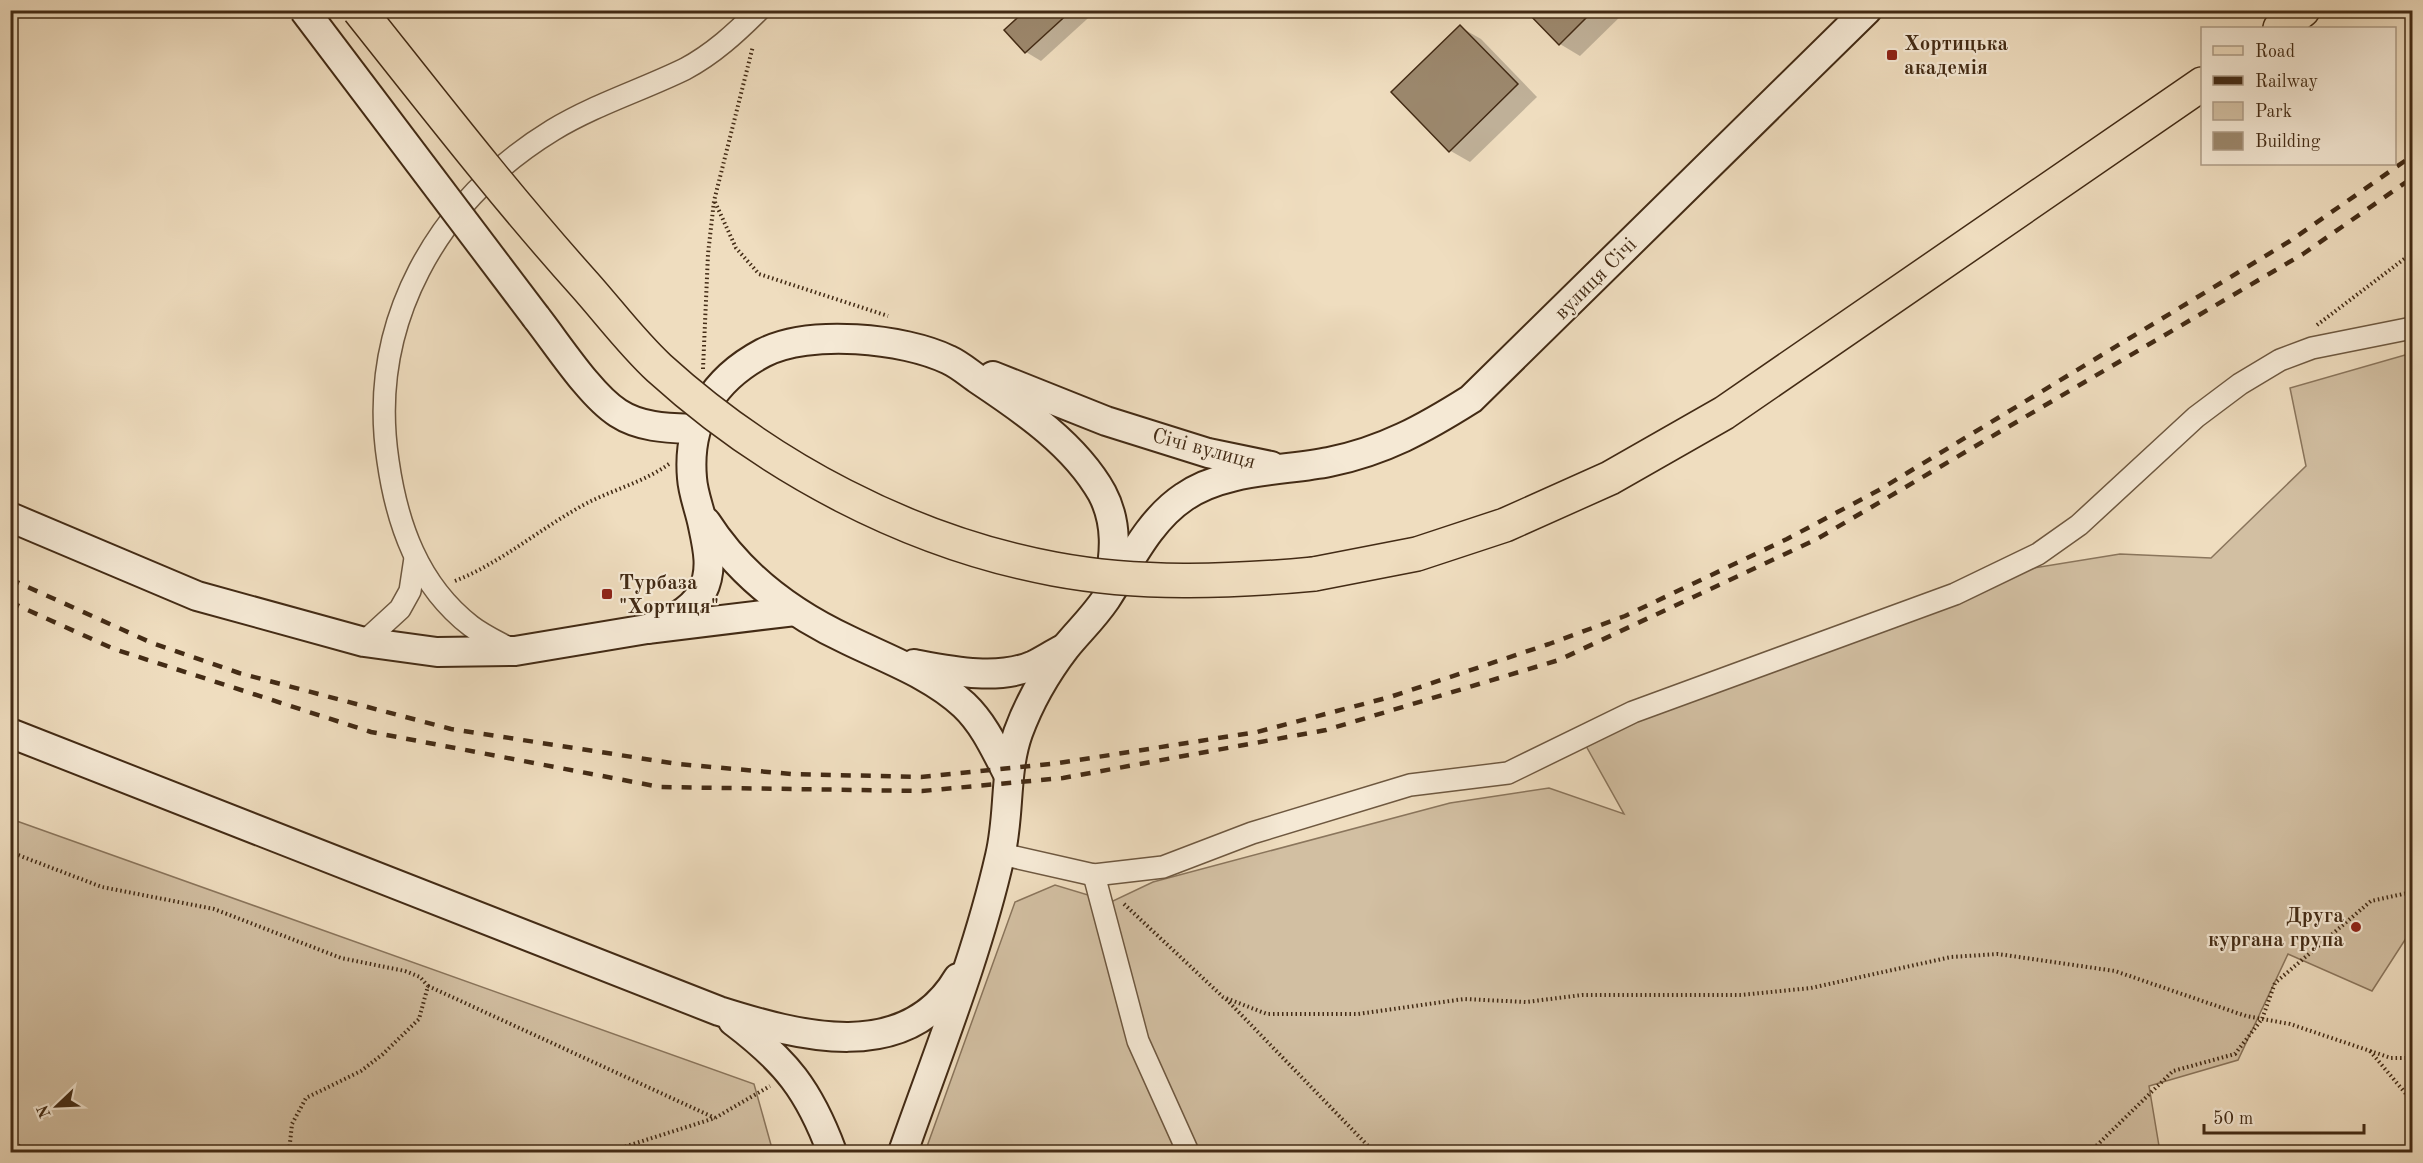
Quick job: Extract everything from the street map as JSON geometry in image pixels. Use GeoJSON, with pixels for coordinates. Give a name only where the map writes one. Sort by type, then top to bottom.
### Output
{"type":"FeatureCollection","features":[{"type":"Feature","properties":{"kind":"main road"},"geometry":{"type":"LineString","coordinates":[[304,10],[536,317],[600,396],[618,413],[642,423],[663,428],[696,430]]}},
{"type":"Feature","properties":{"kind":"main road"},"geometry":{"type":"LineString","coordinates":[[359,10],[513,204],[658,366],[732,429],[804,476],[888,516],[978,550],[1055,569],[1141,578],[1195,580],[1314,574],[1417,554],[1505,525],[1610,478],[1724,413],[2201,85]]}},
{"type":"Feature","properties":{"kind":"main road","name":"вулиця Січі"},"geometry":{"type":"LineString","coordinates":[[1279,467],[1328,462],[1375,450],[1419,432],[1471,399],[1867,10]]}},
{"type":"Feature","properties":{"kind":"main road"},"geometry":{"type":"LineString","coordinates":[[2269,27],[2284,10]]}},
{"type":"Feature","properties":{"kind":"main road"},"geometry":{"type":"LineString","coordinates":[[2281,27],[2303,10]]}},
{"type":"Feature","properties":{"kind":"main road"},"geometry":{"type":"LineString","coordinates":[[647,629],[671,621],[689,608],[701,594],[708,576],[709,553],[692,479],[696,430],[714,391],[734,371],[765,352],[806,341],[846,338],[903,345],[949,360],[1016,404],[1070,451],[1102,493],[1114,526],[1116,553],[1106,599]]}},
{"type":"Feature","properties":{"kind":"main road","name":"Січі вулиця"},"geometry":{"type":"LineString","coordinates":[[949,360],[1106,421],[1208,453],[1279,467]]}},
{"type":"Feature","properties":{"kind":"main road","name":"Січі вулиця"},"geometry":{"type":"LineString","coordinates":[[1067,646],[1085,628],[1106,599],[1161,514],[1186,495],[1214,483],[1279,467]]}},
{"type":"Feature","properties":{"kind":"main road"},"geometry":{"type":"LineString","coordinates":[[700,513],[721,545],[752,577],[795,611],[846,640],[891,660],[938,685],[963,704],[984,727],[1008,774]]}},
{"type":"Feature","properties":{"kind":"main road"},"geometry":{"type":"LineString","coordinates":[[10,517],[197,596],[364,642],[437,652],[515,651],[647,629],[795,611]]}},
{"type":"Feature","properties":{"kind":"main road"},"geometry":{"type":"LineString","coordinates":[[891,660],[954,672],[997,672],[1032,666],[1067,646]]}},
{"type":"Feature","properties":{"kind":"main road"},"geometry":{"type":"LineString","coordinates":[[903,1152],[973,952],[1001,854],[1008,774],[1018,734],[1033,697],[1067,646]]}},
{"type":"Feature","properties":{"kind":"main road"},"geometry":{"type":"LineString","coordinates":[[10,733],[719,1011],[782,1030],[842,1038],[873,1036],[907,1026],[947,997],[973,952]]}},
{"type":"Feature","properties":{"kind":"main road"},"geometry":{"type":"LineString","coordinates":[[719,1011],[756,1039],[792,1074],[817,1111],[832,1152]]}},
{"type":"Feature","properties":{"kind":"street"},"geometry":{"type":"LineString","coordinates":[[515,651],[471,626],[435,589],[415,558],[394,504],[385,443],[384,395],[390,349],[407,291],[432,247],[463,204],[501,167],[554,129],[687,68],[727,42],[759,10]]}},
{"type":"Feature","properties":{"kind":"street"},"geometry":{"type":"LineString","coordinates":[[1001,854],[1094,875],[1163,867],[1252,833],[1410,785],[1508,773],[1633,712],[1956,594],[2038,554],[2079,525],[2196,417],[2240,384],[2280,360],[2312,348],[2412,328]]}},
{"type":"Feature","properties":{"kind":"street"},"geometry":{"type":"LineString","coordinates":[[364,642],[400,609],[410,591],[415,558]]}},
{"type":"Feature","properties":{"kind":"street"},"geometry":{"type":"LineString","coordinates":[[1094,875],[1138,1041],[1188,1152]]}},
{"type":"Feature","properties":{"kind":"path"},"geometry":{"type":"LineString","coordinates":[[435,589],[484,569],[579,507],[652,477],[696,430],[708,254],[714,201],[753,45]]}},
{"type":"Feature","properties":{"kind":"path"},"geometry":{"type":"LineString","coordinates":[[714,201],[736,248],[759,274],[895,318]]}},
{"type":"Feature","properties":{"kind":"path"},"geometry":{"type":"LineString","coordinates":[[2313,329],[2412,253]]}},
{"type":"Feature","properties":{"kind":"path"},"geometry":{"type":"LineString","coordinates":[[10,852],[102,887],[214,909],[341,958],[405,971],[420,977],[429,986],[716,1118]]}},
{"type":"Feature","properties":{"kind":"path"},"geometry":{"type":"LineString","coordinates":[[1094,875],[1223,997],[1374,1152]]}},
{"type":"Feature","properties":{"kind":"path"},"geometry":{"type":"LineString","coordinates":[[2090,1152],[2173,1071],[2235,1054],[2262,1019],[2275,983],[2371,901],[2412,892]]}},
{"type":"Feature","properties":{"kind":"path"},"geometry":{"type":"LineString","coordinates":[[1223,997],[1267,1014],[1358,1014],[1464,999],[1526,1002],[1582,995],[1741,995],[1811,988],[1951,957],[1998,954],[2115,971],[2247,1016],[2290,1024],[2391,1058],[2412,1058]]}},
{"type":"Feature","properties":{"kind":"path"},"geometry":{"type":"LineString","coordinates":[[289,1152],[292,1124],[306,1098],[361,1071],[383,1054],[419,1019],[429,986]]}},
{"type":"Feature","properties":{"kind":"path"},"geometry":{"type":"LineString","coordinates":[[2369,1050],[2412,1101]]}},
{"type":"Feature","properties":{"kind":"path"},"geometry":{"type":"LineString","coordinates":[[608,1152],[716,1118],[792,1074]]}},
{"type":"Feature","properties":{"kind":"path"},"geometry":{"type":"LineString","coordinates":[[10,1142],[33,1152]]}},
{"type":"Feature","properties":{"kind":"green space"},"geometry":{"type":"Polygon","coordinates":[[[2412,353],[2412,644],[2409,647],[2412,665],[2412,929],[2372,991],[2288,954],[2238,1060],[2149,1086],[2160,1152],[925,1152],[1015,902],[1055,885],[1111,902],[1153,882],[1450,803],[1549,788],[1624,814],[1581,737],[1996,574],[2120,554],[2211,558],[2306,466],[2290,388],[2412,353]]]}},
{"type":"Feature","properties":{"kind":"green space"},"geometry":{"type":"Polygon","coordinates":[[[11,819],[754,1084],[773,1152],[11,1152],[11,819]]]}},
{"type":"Feature","properties":{"kind":"building"},"geometry":{"type":"Polygon","coordinates":[[[1026,10],[1072,10],[1025,53],[1004,30],[1026,10]]]}},
{"type":"Feature","properties":{"kind":"building"},"geometry":{"type":"Polygon","coordinates":[[[1525,10],[1594,10],[1559,45],[1525,10]]]}},
{"type":"Feature","properties":{"kind":"building"},"geometry":{"type":"Polygon","coordinates":[[[1460,25],[1518,84],[1449,152],[1391,92],[1460,25]]]}},
{"type":"Feature","properties":{"kind":"railway"},"geometry":{"type":"LineString","coordinates":[[10,579],[152,643],[239,673],[451,729],[678,764],[791,774],[921,777],[1059,763],[1257,732],[1390,697],[1549,644],[1625,616],[1787,539],[1879,490],[2290,241],[2412,156]]}},
{"type":"Feature","properties":{"kind":"railway"},"geometry":{"type":"LineString","coordinates":[[10,602],[114,649],[371,732],[660,787],[922,791],[1063,778],[1326,730],[1559,660],[1817,539],[2303,254],[2412,178]]}},
{"type":"Feature","properties":{"kind":"place","name":"Хортицька академія"},"geometry":{"type":"Point","coordinates":[1892,55]}},
{"type":"Feature","properties":{"kind":"place","name":"Турбаза \"Хортиця\""},"geometry":{"type":"Point","coordinates":[607,594]}},
{"type":"Feature","properties":{"kind":"place","name":"Друга кургана група"},"geometry":{"type":"Point","coordinates":[2356,927]}}]}
